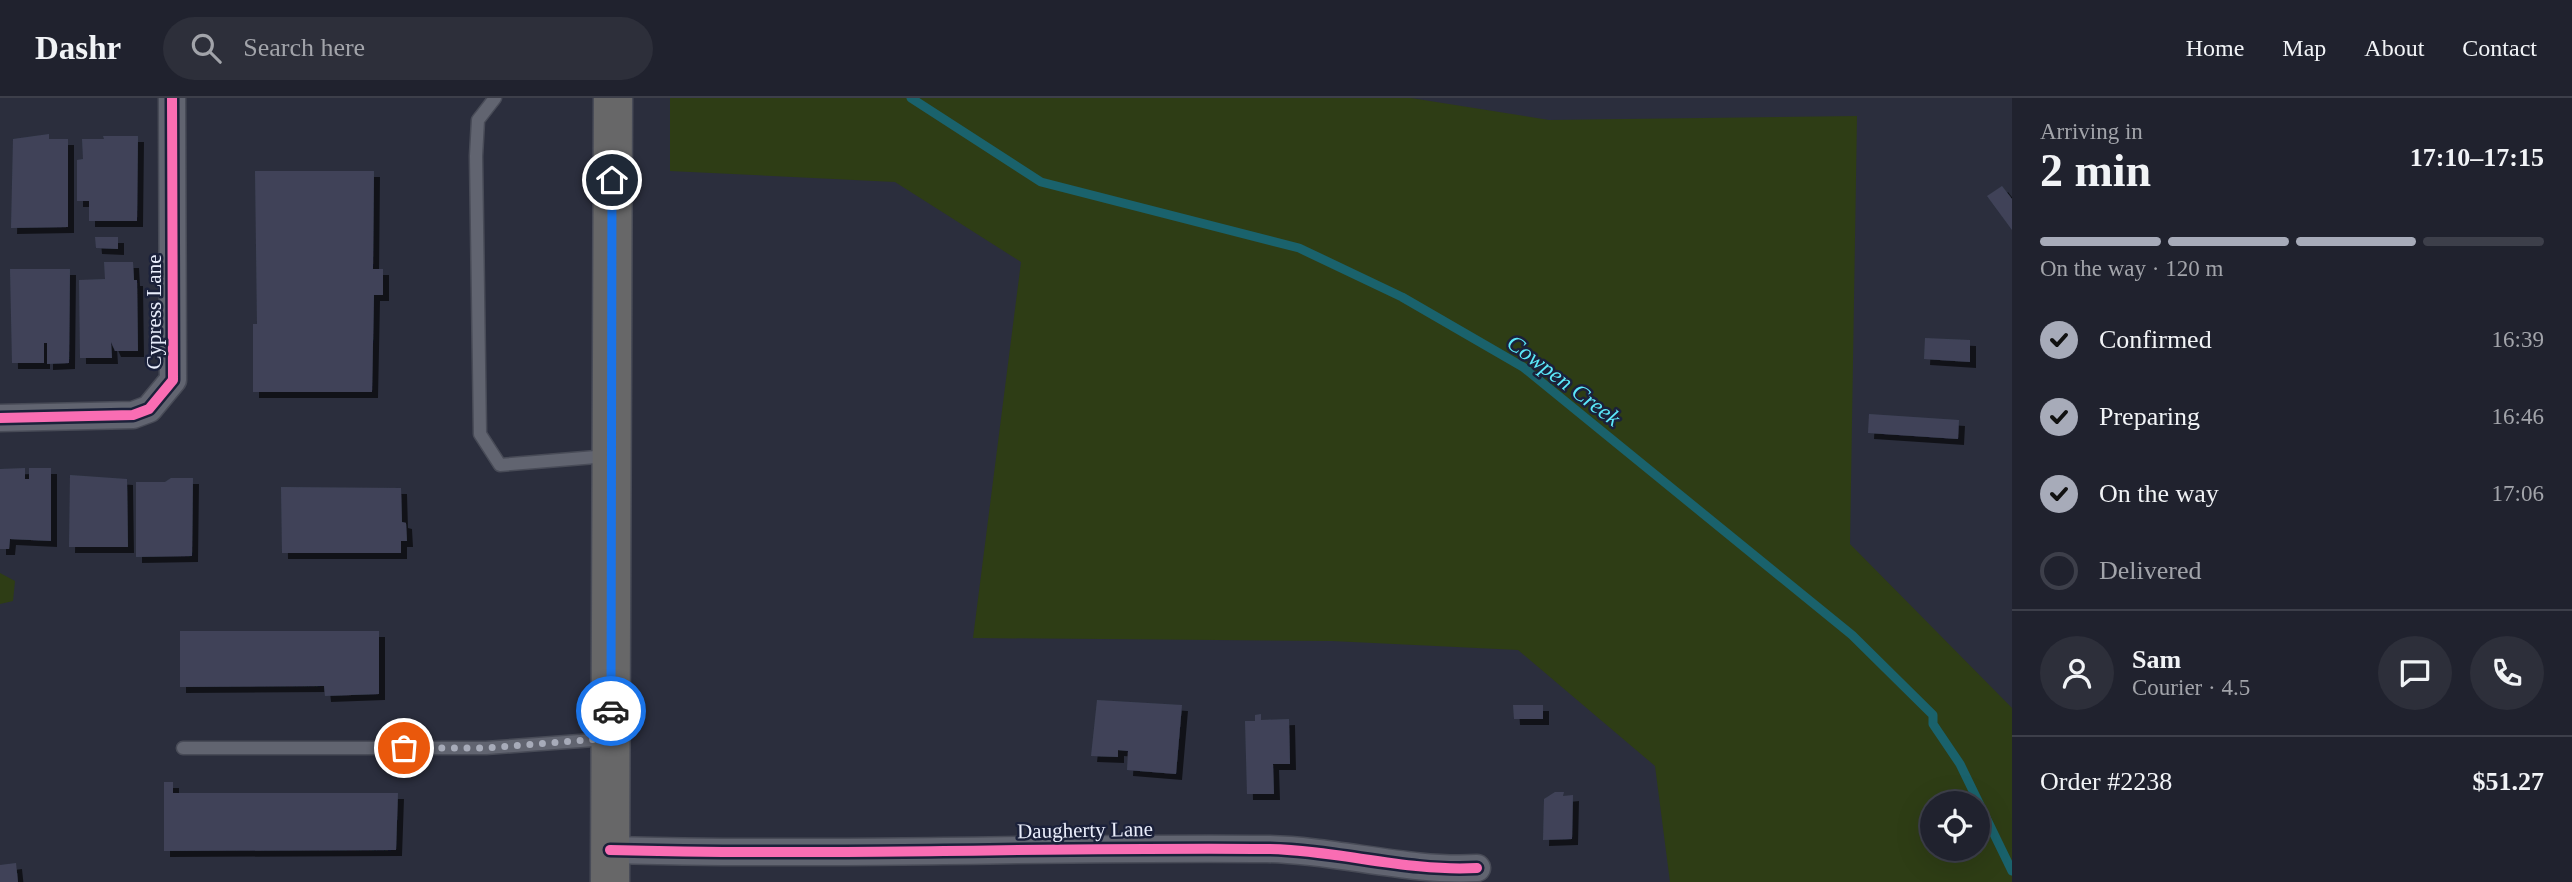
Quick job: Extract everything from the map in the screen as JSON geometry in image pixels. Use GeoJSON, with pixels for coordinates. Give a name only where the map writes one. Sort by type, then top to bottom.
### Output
{"type":"FeatureCollection","features":[{"type":"Feature","properties":{"kind":"main road"},"geometry":{"type":"LineString","coordinates":[[610,866],[613,98]]}},
{"type":"Feature","properties":{"kind":"street","name":"Cypress Lane"},"geometry":{"type":"LineString","coordinates":[[0,418],[133,415],[149,409],[163,396],[173,380],[172,98]]}},
{"type":"Feature","properties":{"kind":"street","name":"Daugherty Lane"},"geometry":{"type":"LineString","coordinates":[[610,866],[692,852],[852,854],[1122,848],[1298,849],[1448,870],[1477,868]]}},
{"type":"Feature","properties":{"kind":"lane"},"geometry":{"type":"LineString","coordinates":[[495,98],[478,120],[480,434],[500,465],[611,456]]}},
{"type":"Feature","properties":{"kind":"lane"},"geometry":{"type":"LineString","coordinates":[[183,748],[486,748],[611,738]]}},
{"type":"Feature","properties":{"kind":"green space"},"geometry":{"type":"Polygon","coordinates":[[[670,98],[1411,98],[1549,120],[1857,116],[1850,544],[2012,708],[2012,882],[1670,882],[1655,766],[1518,650],[1332,641],[973,638],[1021,262],[895,182],[670,171],[670,98]]]}},
{"type":"Feature","properties":{"kind":"green space"},"geometry":{"type":"Polygon","coordinates":[[[0,573],[15,581],[13,601],[0,604],[0,573]]]}},
{"type":"Feature","properties":{"kind":"building"},"geometry":{"type":"Polygon","coordinates":[[[49,134],[49,139],[68,139],[68,227],[11,228],[13,139],[49,134]]]}},
{"type":"Feature","properties":{"kind":"building"},"geometry":{"type":"Polygon","coordinates":[[[103,136],[138,136],[137,221],[89,221],[89,201],[77,201],[77,160],[83,159],[82,139],[104,139],[103,136]]]}},
{"type":"Feature","properties":{"kind":"building"},"geometry":{"type":"Polygon","coordinates":[[[255,171],[374,171],[373,269],[383,269],[383,295],[374,295],[372,392],[253,392],[253,324],[257,324],[255,171]]]}},
{"type":"Feature","properties":{"kind":"building"},"geometry":{"type":"Polygon","coordinates":[[[2002,186],[2012,199],[2012,230],[1987,196],[2002,186]]]}},
{"type":"Feature","properties":{"kind":"building"},"geometry":{"type":"Polygon","coordinates":[[[95,237],[118,237],[118,249],[96,248],[95,237]]]}},
{"type":"Feature","properties":{"kind":"building"},"geometry":{"type":"Polygon","coordinates":[[[104,262],[133,262],[134,280],[137,280],[138,351],[115,351],[111,342],[112,358],[80,358],[79,280],[105,279],[104,262]]]}},
{"type":"Feature","properties":{"kind":"building"},"geometry":{"type":"Polygon","coordinates":[[[10,269],[70,269],[69,363],[47,364],[47,343],[44,343],[44,363],[12,363],[10,269]]]}},
{"type":"Feature","properties":{"kind":"building"},"geometry":{"type":"Polygon","coordinates":[[[1925,338],[1970,340],[1970,362],[1924,359],[1925,338]]]}},
{"type":"Feature","properties":{"kind":"building"},"geometry":{"type":"Polygon","coordinates":[[[1869,414],[1959,420],[1958,439],[1868,433],[1869,414]]]}},
{"type":"Feature","properties":{"kind":"building"},"geometry":{"type":"Polygon","coordinates":[[[25,468],[25,479],[29,479],[29,468],[51,468],[51,541],[10,539],[9,549],[0,549],[0,469],[25,468]]]}},
{"type":"Feature","properties":{"kind":"building"},"geometry":{"type":"Polygon","coordinates":[[[70,475],[127,479],[128,547],[69,547],[70,475]]]}},
{"type":"Feature","properties":{"kind":"building"},"geometry":{"type":"Polygon","coordinates":[[[171,478],[193,478],[192,556],[136,557],[136,482],[165,482],[171,478]]]}},
{"type":"Feature","properties":{"kind":"building"},"geometry":{"type":"Polygon","coordinates":[[[281,487],[401,488],[402,522],[406,523],[407,541],[401,541],[401,553],[282,553],[281,487]]]}},
{"type":"Feature","properties":{"kind":"building"},"geometry":{"type":"Polygon","coordinates":[[[180,631],[379,631],[379,694],[325,696],[324,686],[180,687],[180,631]]]}},
{"type":"Feature","properties":{"kind":"building"},"geometry":{"type":"Polygon","coordinates":[[[1097,700],[1182,705],[1176,774],[1127,770],[1128,751],[1118,750],[1118,757],[1091,756],[1097,700]]]}},
{"type":"Feature","properties":{"kind":"building"},"geometry":{"type":"Polygon","coordinates":[[[1513,705],[1543,705],[1543,719],[1514,719],[1513,705]]]}},
{"type":"Feature","properties":{"kind":"building"},"geometry":{"type":"Polygon","coordinates":[[[1261,714],[1261,720],[1289,719],[1290,764],[1273,764],[1274,794],[1247,794],[1245,721],[1255,721],[1255,715],[1261,714]]]}},
{"type":"Feature","properties":{"kind":"building"},"geometry":{"type":"Polygon","coordinates":[[[164,782],[173,782],[173,793],[398,793],[396,850],[164,851],[164,782]]]}},
{"type":"Feature","properties":{"kind":"building"},"geometry":{"type":"Polygon","coordinates":[[[1555,792],[1564,792],[1563,796],[1573,795],[1572,839],[1543,840],[1544,799],[1555,792]]]}},
{"type":"Feature","properties":{"kind":"building"},"geometry":{"type":"Polygon","coordinates":[[[16,863],[18,882],[0,882],[0,865],[16,863]]]}},
{"type":"Feature","properties":{"kind":"waterway","name":"Cowpen Creek"},"geometry":{"type":"LineString","coordinates":[[911,98],[1041,182],[1299,248],[1402,297],[1523,367],[1852,635],[1933,715],[1933,724],[1960,764],[2012,871]]}},
{"type":"Feature","properties":{"kind":"cycle path"},"geometry":{"type":"LineString","coordinates":[[0,418],[133,415],[149,409],[173,380],[172,98]]}},
{"type":"Feature","properties":{"kind":"cycle path"},"geometry":{"type":"LineString","coordinates":[[610,850],[774,852],[1267,849],[1424,867],[1477,868]]}},
{"type":"Feature","properties":{"kind":"way so far"},"geometry":{"type":"LineString","coordinates":[[404,748],[486,748],[611,738],[611,711]]}},
{"type":"Feature","properties":{"kind":"route"},"geometry":{"type":"LineString","coordinates":[[611,711],[612,180]]}}]}
